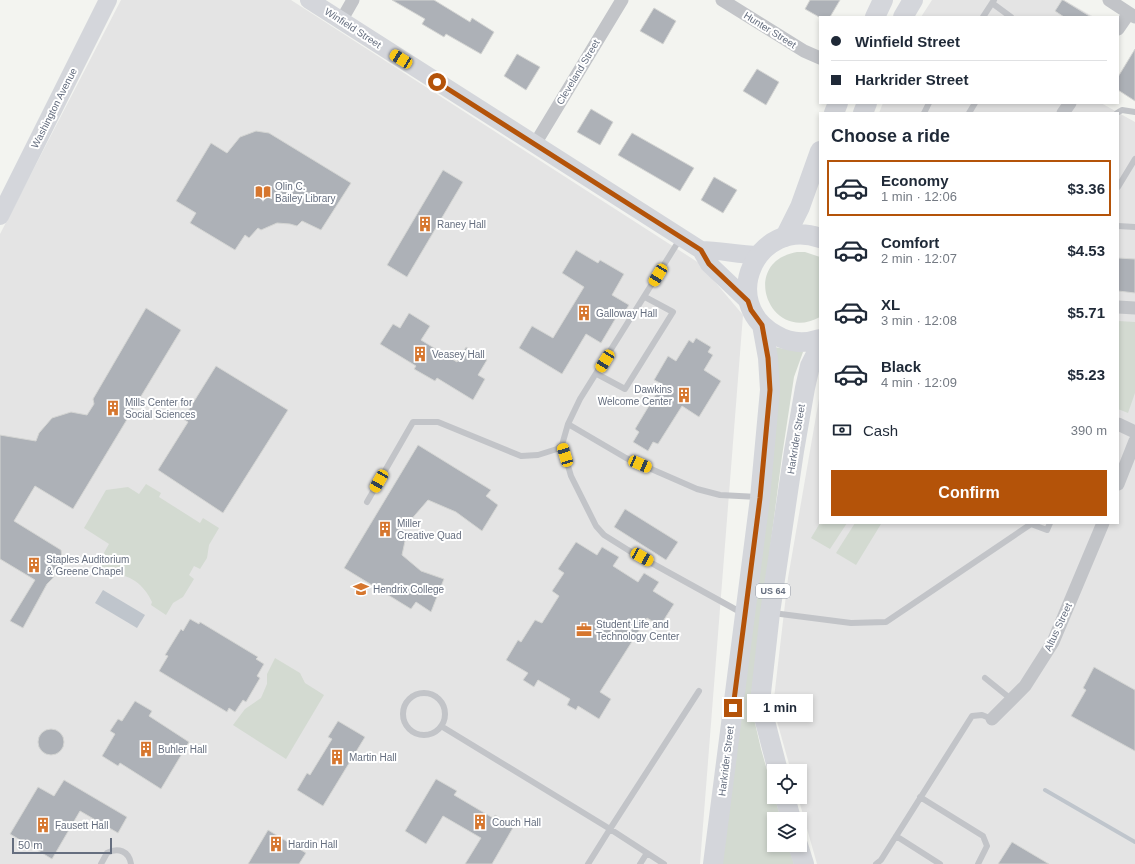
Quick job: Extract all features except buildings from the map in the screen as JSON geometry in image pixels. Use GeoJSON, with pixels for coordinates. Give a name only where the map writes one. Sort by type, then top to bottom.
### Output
{"type":"FeatureCollection","features":[{"type":"Feature","properties":{"kind":"main road"},"geometry":{"type":"LineString","coordinates":[[875,16],[883,0]]}},
{"type":"Feature","properties":{"kind":"main road"},"geometry":{"type":"LineString","coordinates":[[904,16],[912,0]]}},
{"type":"Feature","properties":{"kind":"main road"},"geometry":{"type":"LineString","coordinates":[[784,237],[800,207],[819,153]]}},
{"type":"Feature","properties":{"kind":"main road"},"geometry":{"type":"LineString","coordinates":[[819,238],[810,235],[792,234],[768,245],[758,255],[750,270],[747,285],[748,301],[751,310],[762,325],[783,339],[800,342],[819,339]]}},
{"type":"Feature","properties":{"kind":"main road","name":"Harkrider Street"},"geometry":{"type":"LineString","coordinates":[[713,864],[760,498],[770,390],[768,358],[762,325]]}},
{"type":"Feature","properties":{"kind":"main road","name":"Harkrider Street"},"geometry":{"type":"LineString","coordinates":[[776,764],[760,702],[770,613],[805,388],[810,366],[819,348]]}},
{"type":"Feature","properties":{"kind":"main road"},"geometry":{"type":"LineString","coordinates":[[800,852],[804,864]]}},
{"type":"Feature","properties":{"kind":"street","name":"Washington Avenue"},"geometry":{"type":"LineString","coordinates":[[0,216],[108,0]]}},
{"type":"Feature","properties":{"kind":"street","name":"Winfield Street"},"geometry":{"type":"LineString","coordinates":[[308,0],[701,250],[709,264],[748,301]]}},
{"type":"Feature","properties":{"kind":"street"},"geometry":{"type":"LineString","coordinates":[[341,21],[353,0]]}},
{"type":"Feature","properties":{"kind":"street","name":"Cleveland Street"},"geometry":{"type":"LineString","coordinates":[[535,144],[622,0]]}},
{"type":"Feature","properties":{"kind":"street","name":"Hunter Street"},"geometry":{"type":"LineString","coordinates":[[722,0],[804,51],[819,58]]}},
{"type":"Feature","properties":{"kind":"street"},"geometry":{"type":"LineString","coordinates":[[1109,0],[1132,15],[1119,28]]}},
{"type":"Feature","properties":{"kind":"street","name":"Winfield Street"},"geometry":{"type":"LineString","coordinates":[[701,250],[714,250],[744,255],[758,255]]}},
{"type":"Feature","properties":{"kind":"street"},"geometry":{"type":"LineString","coordinates":[[1119,307],[1135,308]]}},
{"type":"Feature","properties":{"kind":"street"},"geometry":{"type":"LineString","coordinates":[[1119,424],[1135,432]]}},
{"type":"Feature","properties":{"kind":"street"},"geometry":{"type":"LineString","coordinates":[[1119,481],[1135,441]]}},
{"type":"Feature","properties":{"kind":"street","name":"Altus Street"},"geometry":{"type":"LineString","coordinates":[[992,719],[1024,686],[1053,642],[1103,524]]}},
{"type":"Feature","properties":{"kind":"lane"},"geometry":{"type":"LineString","coordinates":[[984,16],[993,1],[1010,16]]}},
{"type":"Feature","properties":{"kind":"lane"},"geometry":{"type":"LineString","coordinates":[[1119,112],[1122,110],[1135,112]]}},
{"type":"Feature","properties":{"kind":"lane"},"geometry":{"type":"LineString","coordinates":[[1119,185],[1135,159]]}},
{"type":"Feature","properties":{"kind":"lane"},"geometry":{"type":"LineString","coordinates":[[1119,226],[1135,228]]}},
{"type":"Feature","properties":{"kind":"lane"},"geometry":{"type":"LineString","coordinates":[[681,238],[580,399],[568,424],[562,445],[571,476],[596,526],[604,535],[745,615]]}},
{"type":"Feature","properties":{"kind":"lane"},"geometry":{"type":"LineString","coordinates":[[597,374],[626,389],[673,312],[645,296]]}},
{"type":"Feature","properties":{"kind":"lane"},"geometry":{"type":"LineString","coordinates":[[367,502],[413,422],[438,422],[521,456],[538,455],[557,449],[562,445]]}},
{"type":"Feature","properties":{"kind":"lane"},"geometry":{"type":"LineString","coordinates":[[568,424],[626,458],[697,489],[720,495],[760,498]]}},
{"type":"Feature","properties":{"kind":"lane"},"geometry":{"type":"LineString","coordinates":[[770,613],[851,623],[886,622],[1031,524],[1048,530],[1050,524]]}},
{"type":"Feature","properties":{"kind":"lane"},"geometry":{"type":"LineString","coordinates":[[985,678],[1011,699]]}},
{"type":"Feature","properties":{"kind":"lane"},"geometry":{"type":"LineString","coordinates":[[588,864],[699,691]]}},
{"type":"Feature","properties":{"kind":"lane"},"geometry":{"type":"LineString","coordinates":[[420,693],[434,696],[443,706],[444,719],[441,726],[431,734],[414,734],[406,726],[403,719],[405,706],[409,700],[420,693]]}},
{"type":"Feature","properties":{"kind":"lane"},"geometry":{"type":"LineString","coordinates":[[876,864],[881,860],[972,716],[982,715],[992,719]]}},
{"type":"Feature","properties":{"kind":"lane"},"geometry":{"type":"LineString","coordinates":[[441,726],[610,829],[664,864]]}},
{"type":"Feature","properties":{"kind":"lane"},"geometry":{"type":"LineString","coordinates":[[920,798],[983,836],[987,846],[978,864]]}},
{"type":"Feature","properties":{"kind":"lane"},"geometry":{"type":"LineString","coordinates":[[896,836],[940,864]]}},
{"type":"Feature","properties":{"kind":"lane"},"geometry":{"type":"LineString","coordinates":[[101,864],[107,853],[116,850],[125,852],[129,856],[132,864]]}},
{"type":"Feature","properties":{"kind":"lane"},"geometry":{"type":"LineString","coordinates":[[640,864],[647,853]]}},
{"type":"Feature","properties":{"kind":"shaded area","name":"Hendrix College"},"geometry":{"type":"Polygon","coordinates":[[[121,0],[291,0],[699,263],[743,315],[700,864],[0,864],[0,234],[121,0]]]}},
{"type":"Feature","properties":{"kind":"shaded area"},"geometry":{"type":"Polygon","coordinates":[[[932,0],[1064,0],[1092,16],[922,16],[932,0]]]}},
{"type":"Feature","properties":{"kind":"shaded area"},"geometry":{"type":"Polygon","coordinates":[[[883,104],[1103,104],[1117,112],[879,112],[883,104]]]}},
{"type":"Feature","properties":{"kind":"shaded area"},"geometry":{"type":"Polygon","coordinates":[[[1119,113],[1135,122],[1135,864],[817,864],[807,829],[807,812],[802,812],[800,804],[807,804],[807,764],[789,764],[773,707],[788,578],[819,399],[819,524],[1119,524],[1119,113]]]}},
{"type":"Feature","properties":{"kind":"shaded area"},"geometry":{"type":"Polygon","coordinates":[[[797,252],[805,252],[819,257],[819,317],[802,323],[787,320],[775,311],[768,299],[765,284],[769,270],[779,259],[797,252]]]}},
{"type":"Feature","properties":{"kind":"shaded area"},"geometry":{"type":"Polygon","coordinates":[[[1119,321],[1135,322],[1135,393],[1128,413],[1119,409],[1119,321]]]}},
{"type":"Feature","properties":{"kind":"shaded area"},"geometry":{"type":"Polygon","coordinates":[[[774,347],[803,352],[794,377],[782,456],[751,697],[752,710],[767,770],[767,804],[777,804],[779,812],[767,812],[767,852],[790,852],[794,864],[719,864],[774,347]]]}},
{"type":"Feature","properties":{"kind":"shaded area"},"geometry":{"type":"Polygon","coordinates":[[[146,484],[161,493],[159,497],[200,523],[203,518],[219,528],[209,545],[207,558],[200,569],[194,566],[189,575],[194,579],[183,597],[173,603],[166,615],[151,605],[152,602],[145,590],[134,580],[121,575],[106,577],[94,570],[109,544],[84,528],[106,490],[128,487],[139,494],[146,484]]]}},
{"type":"Feature","properties":{"kind":"shaded area"},"geometry":{"type":"Polygon","coordinates":[[[819,524],[846,524],[830,549],[811,538],[819,524]]]}},
{"type":"Feature","properties":{"kind":"shaded area"},"geometry":{"type":"Polygon","coordinates":[[[854,524],[881,524],[856,565],[836,553],[854,524]]]}},
{"type":"Feature","properties":{"kind":"shaded area"},"geometry":{"type":"Polygon","coordinates":[[[103,590],[145,615],[137,628],[95,603],[103,590]]]}},
{"type":"Feature","properties":{"kind":"shaded area"},"geometry":{"type":"Polygon","coordinates":[[[275,658],[300,673],[305,683],[324,695],[286,759],[233,725],[245,709],[261,698],[267,684],[267,674],[275,658]]]}},
{"type":"Feature","properties":{"kind":"waterway"},"geometry":{"type":"LineString","coordinates":[[1045,790],[1135,842]]}},
{"type":"Feature","properties":{"kind":"place","name":"Olin C. Bailey Library"},"geometry":{"type":"Point","coordinates":[263,192]}},
{"type":"Feature","properties":{"kind":"place","name":"Raney Hall"},"geometry":{"type":"Point","coordinates":[425,224]}},
{"type":"Feature","properties":{"kind":"place","name":"Galloway Hall"},"geometry":{"type":"Point","coordinates":[584,313]}},
{"type":"Feature","properties":{"kind":"place","name":"Veasey Hall"},"geometry":{"type":"Point","coordinates":[420,354]}},
{"type":"Feature","properties":{"kind":"place","name":"Dawkins Welcome Center"},"geometry":{"type":"Point","coordinates":[684,395]}},
{"type":"Feature","properties":{"kind":"place","name":"Mills Center for Social Sciences"},"geometry":{"type":"Point","coordinates":[113,408]}},
{"type":"Feature","properties":{"kind":"place","name":"Miller Creative Quad"},"geometry":{"type":"Point","coordinates":[385,529]}},
{"type":"Feature","properties":{"kind":"place","name":"Staples Auditorium & Greene Chapel"},"geometry":{"type":"Point","coordinates":[34,565]}},
{"type":"Feature","properties":{"kind":"place","name":"Hendrix College"},"geometry":{"type":"Point","coordinates":[361,589]}},
{"type":"Feature","properties":{"kind":"place","name":"Student Life and Technology Center"},"geometry":{"type":"Point","coordinates":[584,630]}},
{"type":"Feature","properties":{"kind":"place","name":"Buhler Hall"},"geometry":{"type":"Point","coordinates":[146,749]}},
{"type":"Feature","properties":{"kind":"place","name":"Martin Hall"},"geometry":{"type":"Point","coordinates":[337,757]}},
{"type":"Feature","properties":{"kind":"place","name":"Couch Hall"},"geometry":{"type":"Point","coordinates":[480,822]}},
{"type":"Feature","properties":{"kind":"place","name":"Fausett Hall"},"geometry":{"type":"Point","coordinates":[43,825]}},
{"type":"Feature","properties":{"kind":"place","name":"Hardin Hall"},"geometry":{"type":"Point","coordinates":[276,844]}},
{"type":"Feature","properties":{"kind":"route"},"geometry":{"type":"LineString","coordinates":[[437,82],[701,250],[709,264],[748,301],[755,318],[762,325],[768,358],[770,390],[760,498],[733,708]]}}]}
